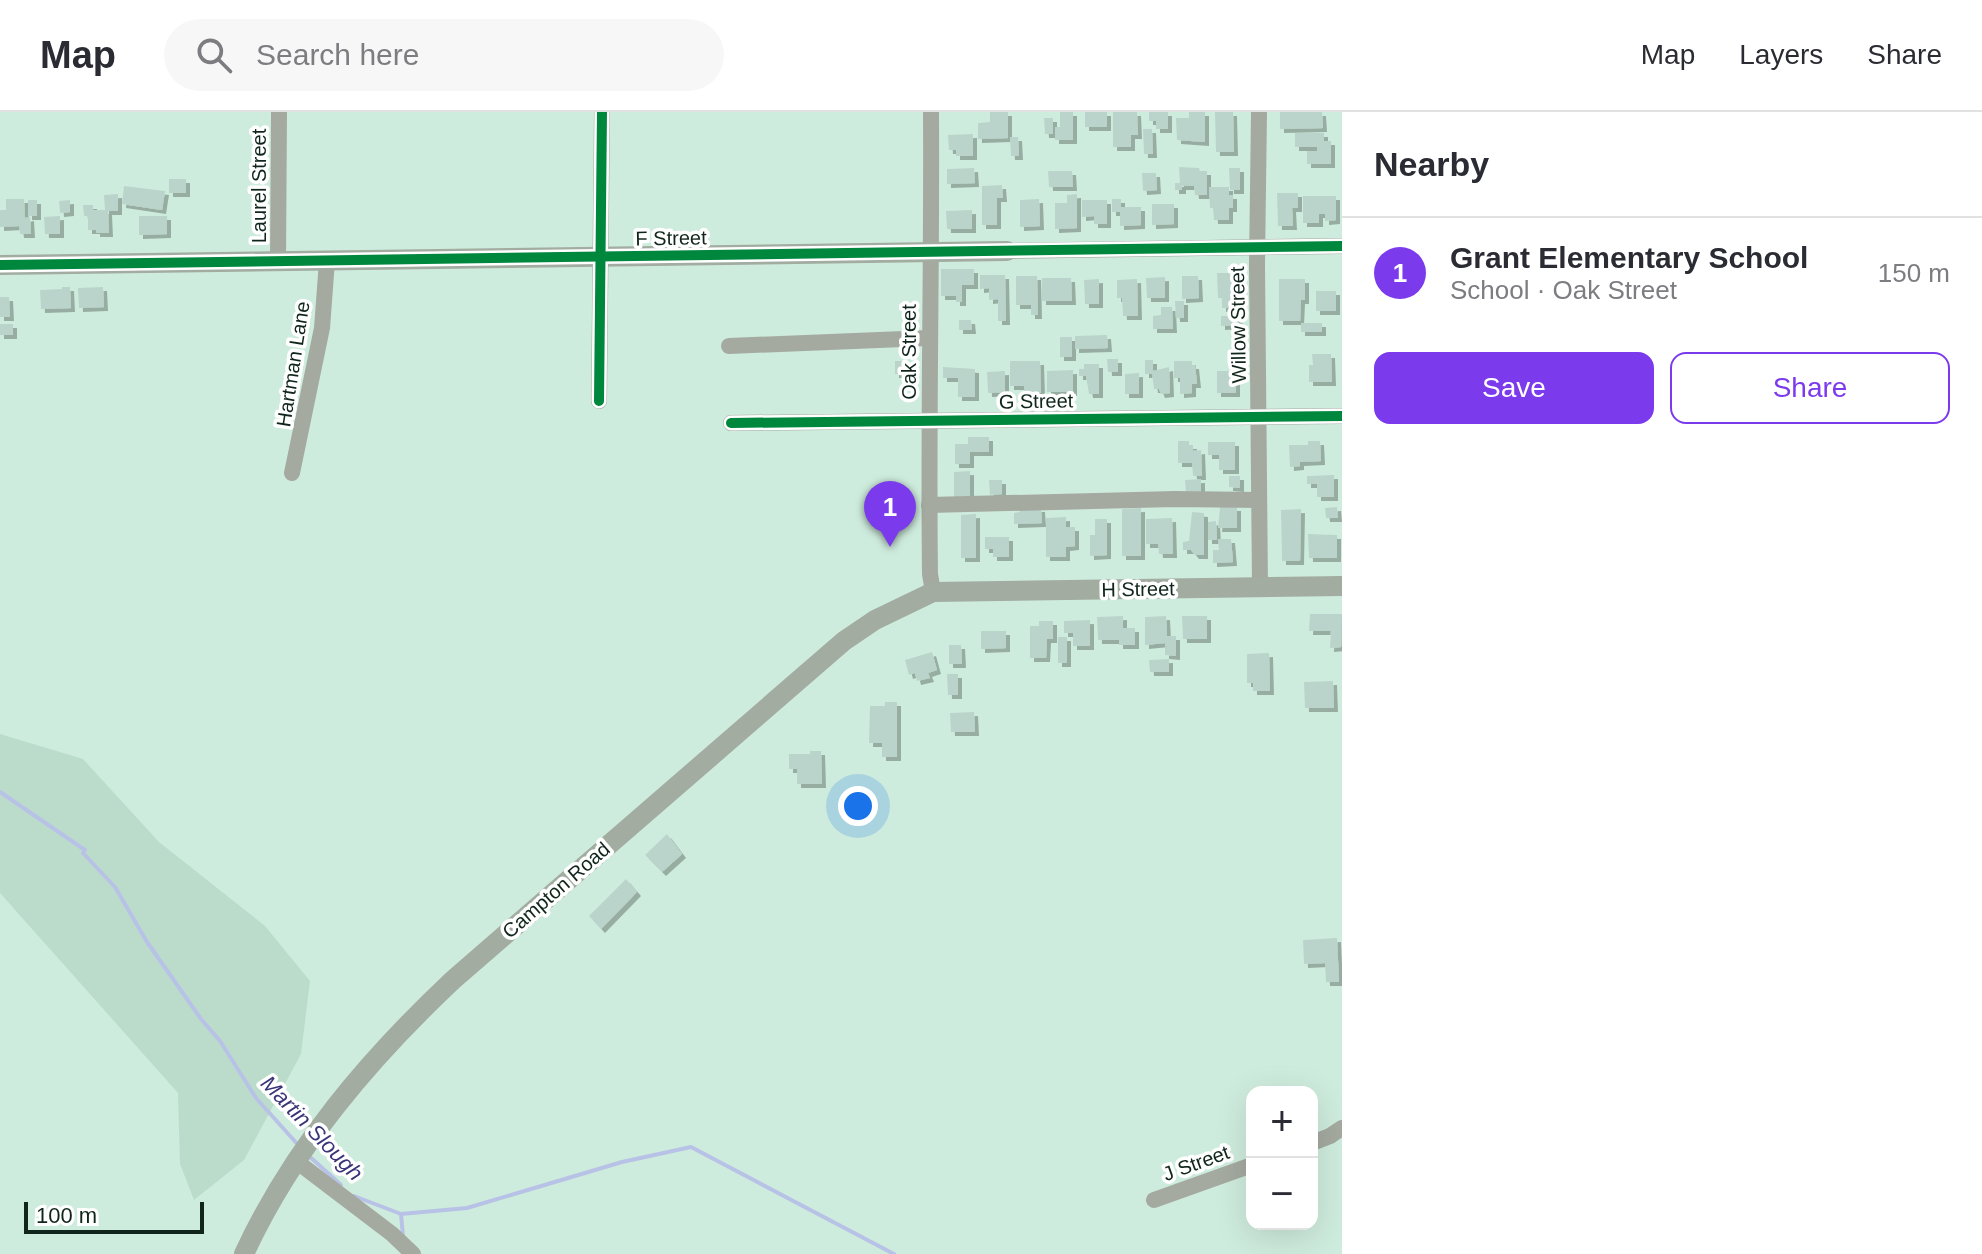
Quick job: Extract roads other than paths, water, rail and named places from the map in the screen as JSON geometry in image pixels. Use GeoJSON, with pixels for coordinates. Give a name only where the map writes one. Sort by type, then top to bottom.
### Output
{"type":"FeatureCollection","features":[{"type":"Feature","properties":{"kind":"main road","name":"F Street"},"geometry":{"type":"LineString","coordinates":[[0,265],[1007,251]]}},
{"type":"Feature","properties":{"kind":"main road","name":"H Street"},"geometry":{"type":"LineString","coordinates":[[933,592],[1342,586]]}},
{"type":"Feature","properties":{"kind":"main road","name":"Campton Road"},"geometry":{"type":"LineString","coordinates":[[244,1254],[296,1161],[326,1118],[378,1053],[453,980],[844,641],[875,620],[933,592]]}},
{"type":"Feature","properties":{"kind":"street","name":"Laurel Street"},"geometry":{"type":"LineString","coordinates":[[278,261],[279,112]]}},
{"type":"Feature","properties":{"kind":"street"},"geometry":{"type":"LineString","coordinates":[[599,401],[602,112]]}},
{"type":"Feature","properties":{"kind":"street","name":"Oak Street"},"geometry":{"type":"LineString","coordinates":[[931,112],[928,338],[930,574],[933,592]]}},
{"type":"Feature","properties":{"kind":"street","name":"Willow Street"},"geometry":{"type":"LineString","coordinates":[[1259,112],[1260,586]]}},
{"type":"Feature","properties":{"kind":"street","name":"F Street"},"geometry":{"type":"LineString","coordinates":[[1007,251],[1342,246]]}},
{"type":"Feature","properties":{"kind":"street","name":"Hartman Lane"},"geometry":{"type":"LineString","coordinates":[[292,473],[322,328],[327,261]]}},
{"type":"Feature","properties":{"kind":"street"},"geometry":{"type":"LineString","coordinates":[[729,346],[928,338]]}},
{"type":"Feature","properties":{"kind":"street","name":"G Street"},"geometry":{"type":"LineString","coordinates":[[731,423],[1342,416]]}},
{"type":"Feature","properties":{"kind":"street"},"geometry":{"type":"LineString","coordinates":[[929,505],[1259,500]]}},
{"type":"Feature","properties":{"kind":"street"},"geometry":{"type":"LineString","coordinates":[[1318,1141],[1342,1128]]}},
{"type":"Feature","properties":{"kind":"street"},"geometry":{"type":"LineString","coordinates":[[296,1161],[392,1234],[413,1254]]}},
{"type":"Feature","properties":{"kind":"street","name":"J Street"},"geometry":{"type":"LineString","coordinates":[[1154,1200],[1246,1167]]}},
{"type":"Feature","properties":{"kind":"waterway","name":"Martin Slough"},"geometry":{"type":"LineString","coordinates":[[0,792],[85,850],[83,853],[115,887],[147,942],[220,1041],[256,1098],[300,1147]]}},
{"type":"Feature","properties":{"kind":"waterway","name":"Martin Slough"},"geometry":{"type":"LineString","coordinates":[[354,1196],[401,1214],[467,1208],[622,1162],[691,1147],[894,1254]]}},
{"type":"Feature","properties":{"kind":"waterway","name":"Martin Slough"},"geometry":{"type":"LineString","coordinates":[[309,1156],[341,1185]]}},
{"type":"Feature","properties":{"kind":"waterway"},"geometry":{"type":"LineString","coordinates":[[401,1214],[403,1236]]}},
{"type":"Feature","properties":{"kind":"place","name":"Grant Elementary School"},"geometry":{"type":"Point","coordinates":[890,547]}}]}
